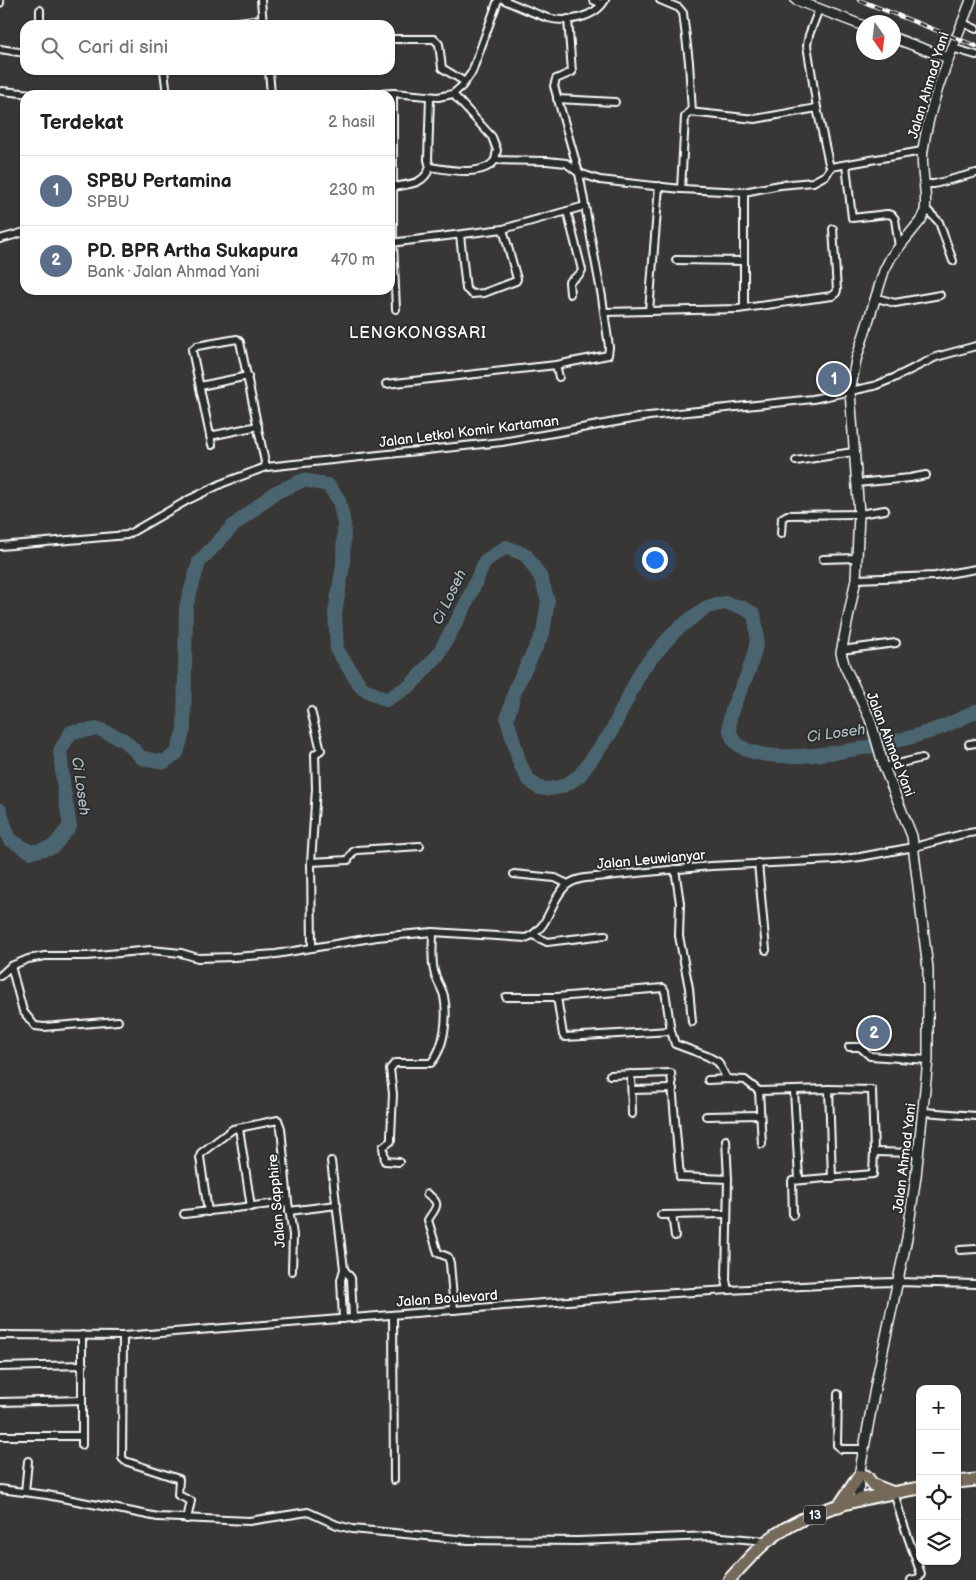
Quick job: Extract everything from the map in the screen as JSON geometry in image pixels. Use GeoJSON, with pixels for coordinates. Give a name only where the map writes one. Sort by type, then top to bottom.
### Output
{"type":"FeatureCollection","features":[{"type":"Feature","properties":{"kind":"highway"},"geometry":{"type":"LineString","coordinates":[[839,1506],[863,1476],[873,1484],[893,1492]]}},
{"type":"Feature","properties":{"kind":"highway"},"geometry":{"type":"LineString","coordinates":[[961,1482],[976,1480]]}},
{"type":"Feature","properties":{"kind":"highway","name":"13"},"geometry":{"type":"LineString","coordinates":[[729,1580],[767,1541],[796,1523],[864,1498],[916,1489]]}},
{"type":"Feature","properties":{"kind":"street"},"geometry":{"type":"LineString","coordinates":[[261,0],[263,20]]}},
{"type":"Feature","properties":{"kind":"street"},"geometry":{"type":"LineString","coordinates":[[395,92],[430,97],[453,94],[472,72],[498,0]]}},
{"type":"Feature","properties":{"kind":"street"},"geometry":{"type":"LineString","coordinates":[[504,0],[550,18],[568,19],[588,14],[604,2]]}},
{"type":"Feature","properties":{"kind":"street"},"geometry":{"type":"LineString","coordinates":[[593,0],[604,2]]}},
{"type":"Feature","properties":{"kind":"street"},"geometry":{"type":"LineString","coordinates":[[660,0],[679,8],[683,15],[689,62],[692,112]]}},
{"type":"Feature","properties":{"kind":"street"},"geometry":{"type":"LineString","coordinates":[[796,0],[856,23]]}},
{"type":"Feature","properties":{"kind":"street","name":"Jalan Ahmad Yani"},"geometry":{"type":"LineString","coordinates":[[864,1498],[863,1454],[896,1282],[907,1238],[924,1112],[928,1060],[928,969],[911,831],[884,767],[868,712],[845,667],[841,650],[856,579],[859,514],[850,392],[855,365],[884,271],[891,257],[921,220],[925,208],[922,151],[931,113],[948,58],[961,27],[968,1]]}},
{"type":"Feature","properties":{"kind":"street"},"geometry":{"type":"LineString","coordinates":[[819,9],[807,45],[817,108],[831,167]]}},
{"type":"Feature","properties":{"kind":"street"},"geometry":{"type":"LineString","coordinates":[[40,10],[40,20]]}},
{"type":"Feature","properties":{"kind":"street"},"geometry":{"type":"LineString","coordinates":[[386,384],[556,365],[603,356],[608,354],[610,350],[579,173],[554,88],[555,80],[568,75],[572,71],[568,19]]}},
{"type":"Feature","properties":{"kind":"street"},"geometry":{"type":"LineString","coordinates":[[961,27],[976,29]]}},
{"type":"Feature","properties":{"kind":"street"},"geometry":{"type":"LineString","coordinates":[[395,39],[434,39],[439,44],[442,68],[465,82]]}},
{"type":"Feature","properties":{"kind":"street"},"geometry":{"type":"LineString","coordinates":[[901,41],[948,58]]}},
{"type":"Feature","properties":{"kind":"street"},"geometry":{"type":"LineString","coordinates":[[952,48],[976,55]]}},
{"type":"Feature","properties":{"kind":"street"},"geometry":{"type":"LineString","coordinates":[[0,50],[20,52]]}},
{"type":"Feature","properties":{"kind":"street"},"geometry":{"type":"LineString","coordinates":[[165,75],[166,90]]}},
{"type":"Feature","properties":{"kind":"street"},"geometry":{"type":"LineString","coordinates":[[269,75],[271,90]]}},
{"type":"Feature","properties":{"kind":"street"},"geometry":{"type":"LineString","coordinates":[[2,91],[20,93]]}},
{"type":"Feature","properties":{"kind":"street"},"geometry":{"type":"LineString","coordinates":[[430,167],[478,170],[488,168],[496,160],[496,147],[492,137],[453,94]]}},
{"type":"Feature","properties":{"kind":"street"},"geometry":{"type":"LineString","coordinates":[[395,187],[422,180],[427,175],[430,167],[428,160],[430,97]]}},
{"type":"Feature","properties":{"kind":"street"},"geometry":{"type":"LineString","coordinates":[[557,99],[616,102]]}},
{"type":"Feature","properties":{"kind":"street"},"geometry":{"type":"LineString","coordinates":[[681,190],[685,117],[688,112],[755,118],[817,108]]}},
{"type":"Feature","properties":{"kind":"street"},"geometry":{"type":"LineString","coordinates":[[831,167],[922,151]]}},
{"type":"Feature","properties":{"kind":"street"},"geometry":{"type":"LineString","coordinates":[[496,160],[547,161],[566,164],[579,173],[600,180],[681,190],[744,192],[780,185],[813,182],[826,175],[831,167]]}},
{"type":"Feature","properties":{"kind":"street"},"geometry":{"type":"LineString","coordinates":[[846,165],[852,218],[892,215],[895,219],[899,247]]}},
{"type":"Feature","properties":{"kind":"street"},"geometry":{"type":"LineString","coordinates":[[924,184],[934,184],[976,172]]}},
{"type":"Feature","properties":{"kind":"street"},"geometry":{"type":"LineString","coordinates":[[649,311],[659,186]]}},
{"type":"Feature","properties":{"kind":"street"},"geometry":{"type":"LineString","coordinates":[[744,192],[744,308]]}},
{"type":"Feature","properties":{"kind":"street"},"geometry":{"type":"LineString","coordinates":[[395,243],[503,229],[585,206]]}},
{"type":"Feature","properties":{"kind":"street"},"geometry":{"type":"LineString","coordinates":[[925,208],[934,215],[941,226],[952,261]]}},
{"type":"Feature","properties":{"kind":"street"},"geometry":{"type":"LineString","coordinates":[[567,211],[582,270],[580,274],[569,282],[570,294]]}},
{"type":"Feature","properties":{"kind":"street"},"geometry":{"type":"LineString","coordinates":[[604,312],[744,308],[831,296],[835,294],[837,288],[834,228]]}},
{"type":"Feature","properties":{"kind":"street"},"geometry":{"type":"LineString","coordinates":[[460,235],[466,288],[470,293],[480,294],[517,279],[503,229]]}},
{"type":"Feature","properties":{"kind":"street"},"geometry":{"type":"LineString","coordinates":[[0,238],[20,233]]}},
{"type":"Feature","properties":{"kind":"street"},"geometry":{"type":"LineString","coordinates":[[676,260],[744,261]]}},
{"type":"Feature","properties":{"kind":"street"},"geometry":{"type":"LineString","coordinates":[[395,292],[396,309]]}},
{"type":"Feature","properties":{"kind":"street"},"geometry":{"type":"LineString","coordinates":[[876,298],[895,303],[940,295]]}},
{"type":"Feature","properties":{"kind":"street"},"geometry":{"type":"LineString","coordinates":[[212,445],[192,352],[197,346],[238,340],[248,376],[266,467]]}},
{"type":"Feature","properties":{"kind":"street","name":"Jalan Letkol Komir Kartaman"},"geometry":{"type":"LineString","coordinates":[[0,546],[127,535],[222,483],[266,467],[502,442],[649,416],[799,401],[874,386],[936,357],[976,345]]}},
{"type":"Feature","properties":{"kind":"street"},"geometry":{"type":"LineString","coordinates":[[556,365],[559,377]]}},
{"type":"Feature","properties":{"kind":"street"},"geometry":{"type":"LineString","coordinates":[[200,386],[248,376]]}},
{"type":"Feature","properties":{"kind":"street"},"geometry":{"type":"LineString","coordinates":[[210,436],[258,426]]}},
{"type":"Feature","properties":{"kind":"street"},"geometry":{"type":"LineString","coordinates":[[796,461],[853,452]]}},
{"type":"Feature","properties":{"kind":"street"},"geometry":{"type":"LineString","coordinates":[[856,483],[926,475]]}},
{"type":"Feature","properties":{"kind":"street"},"geometry":{"type":"LineString","coordinates":[[781,534],[782,518],[787,515],[859,514],[884,510]]}},
{"type":"Feature","properties":{"kind":"street"},"geometry":{"type":"LineString","coordinates":[[823,559],[857,558]]}},
{"type":"Feature","properties":{"kind":"street"},"geometry":{"type":"LineString","coordinates":[[856,579],[935,576],[976,569]]}},
{"type":"Feature","properties":{"kind":"street"},"geometry":{"type":"LineString","coordinates":[[841,650],[896,643]]}},
{"type":"Feature","properties":{"kind":"street"},"geometry":{"type":"LineString","coordinates":[[311,712],[321,750],[315,754],[316,789],[311,862],[312,948]]}},
{"type":"Feature","properties":{"kind":"street"},"geometry":{"type":"LineString","coordinates":[[884,767],[922,758]]}},
{"type":"Feature","properties":{"kind":"street","name":"Jalan Leuwianyar"},"geometry":{"type":"LineString","coordinates":[[568,884],[585,878],[675,869],[835,860],[914,847],[976,832]]}},
{"type":"Feature","properties":{"kind":"street"},"geometry":{"type":"LineString","coordinates":[[311,862],[346,861],[357,850],[420,846]]}},
{"type":"Feature","properties":{"kind":"street"},"geometry":{"type":"LineString","coordinates":[[758,863],[766,950]]}},
{"type":"Feature","properties":{"kind":"street"},"geometry":{"type":"LineString","coordinates":[[675,869],[680,903],[679,936],[689,988],[692,1022]]}},
{"type":"Feature","properties":{"kind":"street"},"geometry":{"type":"LineString","coordinates":[[0,976],[11,966],[28,959],[45,956],[87,956],[151,950],[181,953],[198,958],[234,957],[312,948],[377,937],[433,932],[520,938],[533,935],[543,925],[563,889],[568,884],[555,878],[514,874]]}},
{"type":"Feature","properties":{"kind":"street"},"geometry":{"type":"LineString","coordinates":[[399,1162],[385,1161],[383,1149],[391,1141],[393,1094],[390,1069],[395,1063],[432,1063],[439,1052],[443,1037],[444,995],[434,972],[432,957],[433,932]]}},
{"type":"Feature","properties":{"kind":"street"},"geometry":{"type":"LineString","coordinates":[[533,935],[547,942],[605,935]]}},
{"type":"Feature","properties":{"kind":"street"},"geometry":{"type":"LineString","coordinates":[[11,966],[21,1007],[35,1026],[44,1027],[118,1021]]}},
{"type":"Feature","properties":{"kind":"street"},"geometry":{"type":"LineString","coordinates":[[506,997],[557,997],[663,988],[665,990],[671,1031],[676,1044],[718,1062],[727,1079]]}},
{"type":"Feature","properties":{"kind":"street"},"geometry":{"type":"LineString","coordinates":[[557,997],[563,1035],[565,1037],[671,1031]]}},
{"type":"Feature","properties":{"kind":"street"},"geometry":{"type":"LineString","coordinates":[[849,1047],[860,1047],[870,1056],[928,1060]]}},
{"type":"Feature","properties":{"kind":"street"},"geometry":{"type":"LineString","coordinates":[[610,1075],[670,1072],[672,1074],[680,1177],[728,1179]]}},
{"type":"Feature","properties":{"kind":"street"},"geometry":{"type":"LineString","coordinates":[[631,1074],[632,1114]]}},
{"type":"Feature","properties":{"kind":"street"},"geometry":{"type":"LineString","coordinates":[[708,1080],[745,1080],[760,1091],[829,1088],[872,1090],[874,1152],[872,1175],[799,1179],[792,1182],[793,1215]]}},
{"type":"Feature","properties":{"kind":"street"},"geometry":{"type":"LineString","coordinates":[[829,1088],[832,1178]]}},
{"type":"Feature","properties":{"kind":"street"},"geometry":{"type":"LineString","coordinates":[[632,1090],[673,1090]]}},
{"type":"Feature","properties":{"kind":"street"},"geometry":{"type":"LineString","coordinates":[[794,1090],[799,1179]]}},
{"type":"Feature","properties":{"kind":"street"},"geometry":{"type":"LineString","coordinates":[[760,1091],[762,1144]]}},
{"type":"Feature","properties":{"kind":"street"},"geometry":{"type":"LineString","coordinates":[[924,1112],[976,1116]]}},
{"type":"Feature","properties":{"kind":"street"},"geometry":{"type":"LineString","coordinates":[[706,1116],[760,1115]]}},
{"type":"Feature","properties":{"kind":"street","name":"Jalan Sapphire"},"geometry":{"type":"LineString","coordinates":[[239,1128],[276,1120],[280,1123],[293,1235],[292,1271]]}},
{"type":"Feature","properties":{"kind":"street"},"geometry":{"type":"LineString","coordinates":[[208,1212],[201,1153],[225,1135],[239,1128],[251,1207]]}},
{"type":"Feature","properties":{"kind":"street"},"geometry":{"type":"LineString","coordinates":[[726,1140],[728,1179],[726,1280],[728,1290]]}},
{"type":"Feature","properties":{"kind":"street"},"geometry":{"type":"LineString","coordinates":[[874,1152],[919,1153]]}},
{"type":"Feature","properties":{"kind":"street"},"geometry":{"type":"LineString","coordinates":[[331,1161],[344,1269],[341,1280],[343,1319]]}},
{"type":"Feature","properties":{"kind":"street"},"geometry":{"type":"LineString","coordinates":[[427,1194],[435,1199],[437,1206],[428,1218],[428,1223],[438,1254],[448,1257],[450,1263],[454,1310]]}},
{"type":"Feature","properties":{"kind":"street"},"geometry":{"type":"LineString","coordinates":[[184,1214],[288,1202]]}},
{"type":"Feature","properties":{"kind":"street"},"geometry":{"type":"LineString","coordinates":[[289,1211],[337,1205]]}},
{"type":"Feature","properties":{"kind":"street"},"geometry":{"type":"LineString","coordinates":[[661,1215],[727,1214]]}},
{"type":"Feature","properties":{"kind":"street"},"geometry":{"type":"LineString","coordinates":[[672,1215],[675,1236]]}},
{"type":"Feature","properties":{"kind":"street"},"geometry":{"type":"LineString","coordinates":[[960,1250],[976,1249]]}},
{"type":"Feature","properties":{"kind":"street"},"geometry":{"type":"LineString","coordinates":[[344,1269],[351,1278],[352,1318]]}},
{"type":"Feature","properties":{"kind":"street","name":"Jalan Boulevard"},"geometry":{"type":"LineString","coordinates":[[0,1335],[122,1336],[728,1290],[896,1282],[976,1284]]}},
{"type":"Feature","properties":{"kind":"street"},"geometry":{"type":"LineString","coordinates":[[392,1315],[394,1480]]}},
{"type":"Feature","properties":{"kind":"street"},"geometry":{"type":"LineString","coordinates":[[82,1335],[82,1444]]}},
{"type":"Feature","properties":{"kind":"street"},"geometry":{"type":"LineString","coordinates":[[122,1336],[122,1459],[179,1479],[178,1495],[191,1501],[187,1518]]}},
{"type":"Feature","properties":{"kind":"street"},"geometry":{"type":"LineString","coordinates":[[0,1367],[83,1365]]}},
{"type":"Feature","properties":{"kind":"street"},"geometry":{"type":"LineString","coordinates":[[838,1394],[837,1446],[841,1449],[863,1454]]}},
{"type":"Feature","properties":{"kind":"street"},"geometry":{"type":"LineString","coordinates":[[0,1402],[82,1400]]}},
{"type":"Feature","properties":{"kind":"street"},"geometry":{"type":"LineString","coordinates":[[0,1436],[82,1436]]}},
{"type":"Feature","properties":{"kind":"street"},"geometry":{"type":"LineString","coordinates":[[25,1492],[28,1461]]}},
{"type":"Feature","properties":{"kind":"street"},"geometry":{"type":"LineString","coordinates":[[0,1490],[47,1495],[158,1517],[249,1521],[308,1512],[337,1525],[352,1528],[468,1540],[578,1541],[711,1536],[767,1541]]}},
{"type":"Feature","properties":{"kind":"street"},"geometry":{"type":"LineString","coordinates":[[893,1492],[921,1574],[919,1578],[911,1580]]}},
{"type":"Feature","properties":{"kind":"waterway","name":"Ci Loseh"},"geometry":{"type":"LineString","coordinates":[[0,810],[9,839],[31,852],[53,847],[70,826],[60,751],[71,732],[99,729],[124,740],[142,758],[164,762],[177,753],[184,729],[186,607],[199,562],[233,526],[274,493],[304,480],[328,485],[339,500],[344,524],[343,565],[335,613],[337,650],[362,688],[386,700],[411,685],[438,655],[465,606],[485,561],[506,547],[526,555],[541,578],[548,601],[543,633],[516,687],[507,719],[520,764],[528,779],[539,788],[560,787],[580,775],[610,734],[642,669],[674,632],[707,607],[725,603],[741,607],[754,614],[757,631],[753,658],[730,716],[730,731],[739,745],[758,753],[783,756],[843,751],[920,735],[945,726],[976,711]]}},
{"type":"Feature","properties":{"kind":"railway"},"geometry":{"type":"LineString","coordinates":[[859,0],[976,46]]}},
{"type":"Feature","properties":{"kind":"place","name":"SPBU Pertamina"},"geometry":{"type":"Point","coordinates":[834,379]}},
{"type":"Feature","properties":{"kind":"place","name":"PD. BPR Artha Sukapura"},"geometry":{"type":"Point","coordinates":[874,1033]}},
{"type":"Feature","properties":{"kind":"district","name":"LENGKONGSARI"},"geometry":{"type":"Point","coordinates":[418,332]}}]}
